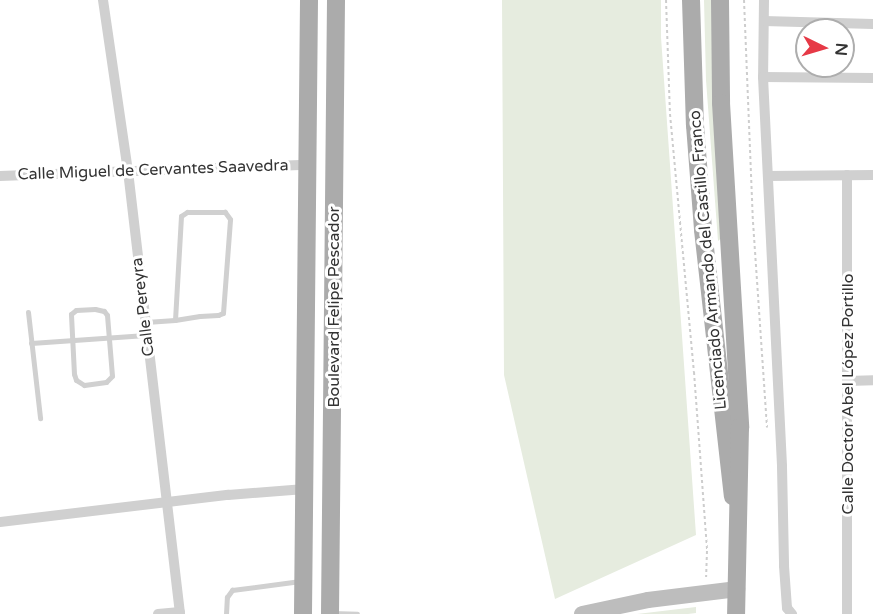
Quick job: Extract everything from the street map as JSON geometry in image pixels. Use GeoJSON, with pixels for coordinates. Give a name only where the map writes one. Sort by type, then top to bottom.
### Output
{"type":"FeatureCollection","features":[{"type":"Feature","properties":{"kind":"main road","name":"Boulevard Felipe Pescador"},"geometry":{"type":"LineString","coordinates":[[303,614],[309,0]]}},
{"type":"Feature","properties":{"kind":"main road","name":"Boulevard Felipe Pescador"},"geometry":{"type":"LineString","coordinates":[[330,613],[336,0]]}},
{"type":"Feature","properties":{"kind":"main road","name":"Licenciado Armando del Castillo Franco"},"geometry":{"type":"LineString","coordinates":[[691,0],[695,125],[703,230],[726,454],[739,518]]}},
{"type":"Feature","properties":{"kind":"main road","name":"Licenciado Armando del Castillo Franco"},"geometry":{"type":"LineString","coordinates":[[720,0],[724,167],[740,427],[736,614]]}},
{"type":"Feature","properties":{"kind":"street","name":"Calle Pereyra"},"geometry":{"type":"LineString","coordinates":[[103,0],[128,171],[180,613]]}},
{"type":"Feature","properties":{"kind":"street"},"geometry":{"type":"LineString","coordinates":[[764,0],[763,77],[784,566],[787,608],[792,614]]}},
{"type":"Feature","properties":{"kind":"street"},"geometry":{"type":"LineString","coordinates":[[764,21],[873,24]]}},
{"type":"Feature","properties":{"kind":"street"},"geometry":{"type":"LineString","coordinates":[[763,77],[873,78]]}},
{"type":"Feature","properties":{"kind":"street","name":"Calle Miguel de Cervantes Saavedra"},"geometry":{"type":"LineString","coordinates":[[0,176],[307,165]]}},
{"type":"Feature","properties":{"kind":"street","name":"Calle Doctor Abel López Portillo"},"geometry":{"type":"LineString","coordinates":[[847,175],[847,614]]}},
{"type":"Feature","properties":{"kind":"street"},"geometry":{"type":"LineString","coordinates":[[768,176],[873,175]]}},
{"type":"Feature","properties":{"kind":"street"},"geometry":{"type":"LineString","coordinates":[[848,381],[873,380]]}},
{"type":"Feature","properties":{"kind":"street"},"geometry":{"type":"LineString","coordinates":[[0,522],[167,502],[305,489]]}},
{"type":"Feature","properties":{"kind":"street"},"geometry":{"type":"LineString","coordinates":[[582,614],[648,600],[737,589]]}},
{"type":"Feature","properties":{"kind":"street"},"geometry":{"type":"LineString","coordinates":[[158,614],[180,613]]}},
{"type":"Feature","properties":{"kind":"lane"},"geometry":{"type":"LineString","coordinates":[[144,322],[176,320],[219,315],[224,311],[230,219],[225,212],[187,212],[181,216],[176,320]]}},
{"type":"Feature","properties":{"kind":"lane"},"geometry":{"type":"LineString","coordinates":[[76,310],[104,310],[107,315],[110,337],[112,372],[110,380],[84,385],[75,380],[72,340],[71,314],[76,310]]}},
{"type":"Feature","properties":{"kind":"lane"},"geometry":{"type":"LineString","coordinates":[[27,312],[40,418]]}},
{"type":"Feature","properties":{"kind":"lane"},"geometry":{"type":"LineString","coordinates":[[31,343],[146,335]]}},
{"type":"Feature","properties":{"kind":"lane"},"geometry":{"type":"LineString","coordinates":[[226,614],[227,597],[232,590],[303,580]]}},
{"type":"Feature","properties":{"kind":"lane"},"geometry":{"type":"LineString","coordinates":[[330,613],[357,614]]}},
{"type":"Feature","properties":{"kind":"path"},"geometry":{"type":"LineString","coordinates":[[666,0],[670,114],[706,551],[705,593]]}},
{"type":"Feature","properties":{"kind":"path"},"geometry":{"type":"LineString","coordinates":[[744,0],[754,234],[767,430]]}},
{"type":"Feature","properties":{"kind":"shaded area"},"geometry":{"type":"Polygon","coordinates":[[[502,0],[661,0],[661,37],[696,535],[555,599],[504,375],[502,0]]]}},
{"type":"Feature","properties":{"kind":"shaded area"},"geometry":{"type":"Polygon","coordinates":[[[704,0],[714,0],[724,236],[718,241],[706,80],[704,0]]]}},
{"type":"Feature","properties":{"kind":"shaded area"},"geometry":{"type":"Polygon","coordinates":[[[696,607],[696,613],[688,614],[637,614],[696,607]]]}}]}
